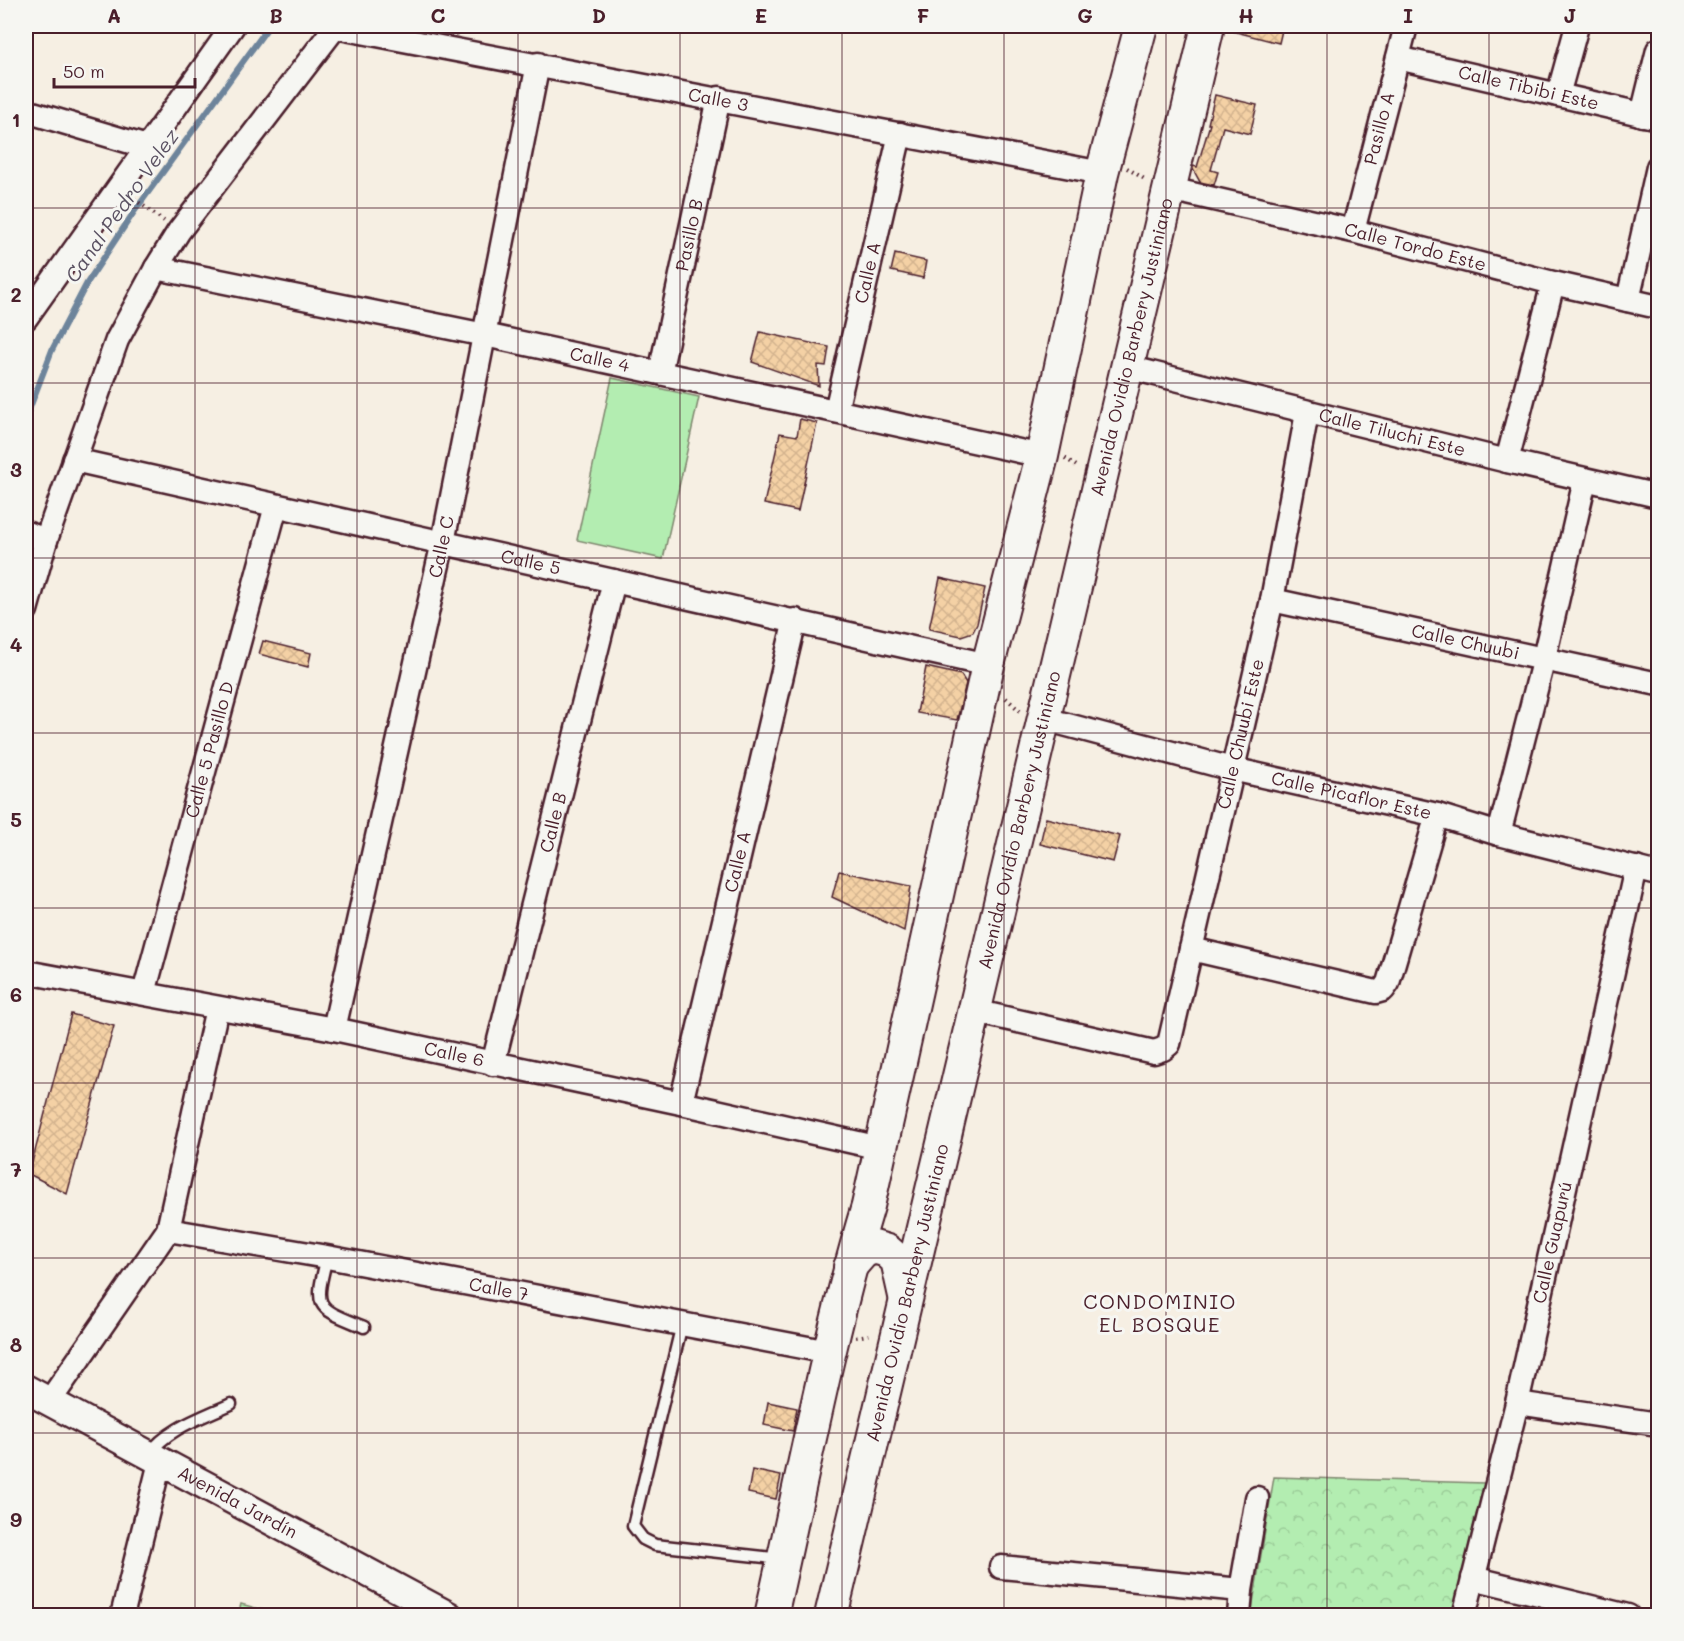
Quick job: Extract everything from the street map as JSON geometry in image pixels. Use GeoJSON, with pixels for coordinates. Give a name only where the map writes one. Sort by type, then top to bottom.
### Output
{"type":"FeatureCollection","features":[{"type":"Feature","properties":{"kind":"main road"},"geometry":{"type":"LineString","coordinates":[[771,1616],[831,1347],[850,1267],[868,1206],[986,672],[1043,450],[1104,164],[1141,26]]}},
{"type":"Feature","properties":{"kind":"main road","name":"Avenida Ovidio Barbery Justiniano"},"geometry":{"type":"LineString","coordinates":[[831,1616],[1208,26]]}},
{"type":"Feature","properties":{"kind":"main road"},"geometry":{"type":"LineString","coordinates":[[868,1206],[878,1228],[891,1240],[901,1242],[911,1238],[923,1225]]}},
{"type":"Feature","properties":{"kind":"main road"},"geometry":{"type":"LineString","coordinates":[[850,1267],[862,1252],[874,1247],[887,1251],[897,1260],[902,1315]]}},
{"type":"Feature","properties":{"kind":"street"},"geometry":{"type":"LineString","coordinates":[[26,318],[233,26]]}},
{"type":"Feature","properties":{"kind":"street"},"geometry":{"type":"LineString","coordinates":[[26,610],[36,537],[74,460],[117,340],[179,231],[336,26]]}},
{"type":"Feature","properties":{"kind":"street","name":"Calle 3"},"geometry":{"type":"LineString","coordinates":[[336,26],[900,134],[1104,164]]}},
{"type":"Feature","properties":{"kind":"street","name":"Pasillo A"},"geometry":{"type":"LineString","coordinates":[[1353,231],[1406,26]]}},
{"type":"Feature","properties":{"kind":"street"},"geometry":{"type":"LineString","coordinates":[[1558,96],[1577,26]]}},
{"type":"Feature","properties":{"kind":"street"},"geometry":{"type":"LineString","coordinates":[[1650,116],[1659,50]]}},
{"type":"Feature","properties":{"kind":"street","name":"Calle Tibibi Este"},"geometry":{"type":"LineString","coordinates":[[1398,58],[1650,116]]}},
{"type":"Feature","properties":{"kind":"street","name":"Calle C"},"geometry":{"type":"LineString","coordinates":[[334,1029],[443,542],[538,64]]}},
{"type":"Feature","properties":{"kind":"street","name":"Pasillo B"},"geometry":{"type":"LineString","coordinates":[[660,373],[719,98]]}},
{"type":"Feature","properties":{"kind":"street"},"geometry":{"type":"LineString","coordinates":[[26,111],[147,147]]}},
{"type":"Feature","properties":{"kind":"street","name":"Calle A"},"geometry":{"type":"LineString","coordinates":[[836,411],[900,134]]}},
{"type":"Feature","properties":{"kind":"street"},"geometry":{"type":"LineString","coordinates":[[1628,300],[1659,167]]}},
{"type":"Feature","properties":{"kind":"street","name":"Calle Tordo Este"},"geometry":{"type":"LineString","coordinates":[[1170,192],[1353,231],[1553,283],[1659,307]]}},
{"type":"Feature","properties":{"kind":"street","name":"Calle 4"},"geometry":{"type":"LineString","coordinates":[[156,268],[485,335],[836,411],[1043,450]]}},
{"type":"Feature","properties":{"kind":"street"},"geometry":{"type":"LineString","coordinates":[[1507,461],[1553,283]]}},
{"type":"Feature","properties":{"kind":"street","name":"Calle Tiluchi Este"},"geometry":{"type":"LineString","coordinates":[[1127,367],[1307,413],[1659,496]]}},
{"type":"Feature","properties":{"kind":"street","name":"Calle Chuubi Este"},"geometry":{"type":"LineString","coordinates":[[974,1011],[1154,1052],[1169,1044],[1272,600],[1307,413]]}},
{"type":"Feature","properties":{"kind":"street","name":"Calle 5"},"geometry":{"type":"LineString","coordinates":[[74,460],[795,620],[986,672]]}},
{"type":"Feature","properties":{"kind":"street"},"geometry":{"type":"LineString","coordinates":[[1499,834],[1544,658],[1585,480]]}},
{"type":"Feature","properties":{"kind":"street","name":"Calle 5 Pasillo D"},"geometry":{"type":"LineString","coordinates":[[144,993],[276,506]]}},
{"type":"Feature","properties":{"kind":"street","name":"Calle B"},"geometry":{"type":"LineString","coordinates":[[493,1064],[614,581]]}},
{"type":"Feature","properties":{"kind":"street","name":"Calle Chuubi"},"geometry":{"type":"LineString","coordinates":[[1272,600],[1659,684]]}},
{"type":"Feature","properties":{"kind":"street","name":"Calle A"},"geometry":{"type":"LineString","coordinates":[[681,1103],[795,620]]}},
{"type":"Feature","properties":{"kind":"street","name":"Calle Picaflor Este"},"geometry":{"type":"LineString","coordinates":[[1043,725],[1437,815],[1499,834],[1659,874]]}},
{"type":"Feature","properties":{"kind":"street"},"geometry":{"type":"LineString","coordinates":[[1191,949],[1376,992],[1383,990],[1388,983],[1437,815]]}},
{"type":"Feature","properties":{"kind":"street","name":"Calle Guapurú"},"geometry":{"type":"LineString","coordinates":[[1464,1616],[1517,1403],[1636,868]]}},
{"type":"Feature","properties":{"kind":"street","name":"Calle 6"},"geometry":{"type":"LineString","coordinates":[[26,972],[334,1029],[880,1148]]}},
{"type":"Feature","properties":{"kind":"street"},"geometry":{"type":"LineString","coordinates":[[37,1396],[168,1230],[217,1008]]}},
{"type":"Feature","properties":{"kind":"street","name":"Calle 7"},"geometry":{"type":"LineString","coordinates":[[168,1230],[327,1257],[682,1324],[831,1347]]}},
{"type":"Feature","properties":{"kind":"street","name":"Avenida Jardín"},"geometry":{"type":"LineString","coordinates":[[37,1396],[449,1616]]}},
{"type":"Feature","properties":{"kind":"street"},"geometry":{"type":"LineString","coordinates":[[1517,1403],[1658,1424]]}},
{"type":"Feature","properties":{"kind":"street"},"geometry":{"type":"LineString","coordinates":[[122,1616],[154,1459]]}},
{"type":"Feature","properties":{"kind":"street"},"geometry":{"type":"LineString","coordinates":[[1239,1616],[1241,1590],[1257,1498]]}},
{"type":"Feature","properties":{"kind":"street"},"geometry":{"type":"LineString","coordinates":[[1001,1567],[1241,1590]]}},
{"type":"Feature","properties":{"kind":"street"},"geometry":{"type":"LineString","coordinates":[[1473,1578],[1628,1616]]}},
{"type":"Feature","properties":{"kind":"lane"},"geometry":{"type":"LineString","coordinates":[[327,1257],[318,1292],[319,1299],[324,1308],[364,1327]]}},
{"type":"Feature","properties":{"kind":"lane"},"geometry":{"type":"LineString","coordinates":[[682,1324],[633,1526],[643,1539],[655,1545],[784,1559]]}},
{"type":"Feature","properties":{"kind":"lane"},"geometry":{"type":"LineString","coordinates":[[154,1459],[157,1443],[168,1434],[231,1404]]}},
{"type":"Feature","properties":{"kind":"path"},"geometry":{"type":"LineString","coordinates":[[1104,164],[1170,192]]}},
{"type":"Feature","properties":{"kind":"path"},"geometry":{"type":"LineString","coordinates":[[126,193],[170,225]]}},
{"type":"Feature","properties":{"kind":"path"},"geometry":{"type":"LineString","coordinates":[[1043,450],[1100,483]]}},
{"type":"Feature","properties":{"kind":"path"},"geometry":{"type":"LineString","coordinates":[[986,672],[1043,725]]}},
{"type":"Feature","properties":{"kind":"path"},"geometry":{"type":"LineString","coordinates":[[831,1347],[902,1315]]}},
{"type":"Feature","properties":{"kind":"green space"},"geometry":{"type":"Polygon","coordinates":[[[612,378],[699,397],[663,559],[577,540],[612,378]]]}},
{"type":"Feature","properties":{"kind":"green space"},"geometry":{"type":"Polygon","coordinates":[[[1274,1477],[1484,1483],[1452,1615],[1251,1615],[1274,1477]]]}},
{"type":"Feature","properties":{"kind":"green space"},"geometry":{"type":"Polygon","coordinates":[[[241,1604],[282,1615],[238,1615],[241,1604]]]}},
{"type":"Feature","properties":{"kind":"building"},"geometry":{"type":"Polygon","coordinates":[[[1233,26],[1283,26],[1279,43],[1232,31],[1233,26]]]}},
{"type":"Feature","properties":{"kind":"building"},"geometry":{"type":"Polygon","coordinates":[[[1215,95],[1257,105],[1250,134],[1223,127],[1211,170],[1218,172],[1214,185],[1200,182],[1193,166],[1197,167],[1210,124],[1208,124],[1215,95]]]}},
{"type":"Feature","properties":{"kind":"building"},"geometry":{"type":"Polygon","coordinates":[[[895,254],[926,261],[923,278],[891,271],[895,254]]]}},
{"type":"Feature","properties":{"kind":"building"},"geometry":{"type":"Polygon","coordinates":[[[760,332],[829,347],[826,366],[818,365],[819,386],[752,362],[760,332]]]}},
{"type":"Feature","properties":{"kind":"building"},"geometry":{"type":"Polygon","coordinates":[[[800,419],[817,423],[798,511],[764,504],[780,433],[797,436],[800,419]]]}},
{"type":"Feature","properties":{"kind":"building"},"geometry":{"type":"Polygon","coordinates":[[[940,578],[985,588],[973,632],[961,636],[929,629],[940,578]]]}},
{"type":"Feature","properties":{"kind":"building"},"geometry":{"type":"Polygon","coordinates":[[[263,641],[311,653],[308,667],[259,654],[263,641]]]}},
{"type":"Feature","properties":{"kind":"building"},"geometry":{"type":"Polygon","coordinates":[[[926,667],[961,675],[966,683],[957,720],[917,713],[926,667]]]}},
{"type":"Feature","properties":{"kind":"building"},"geometry":{"type":"Polygon","coordinates":[[[1046,818],[1120,836],[1113,862],[1040,844],[1046,818]]]}},
{"type":"Feature","properties":{"kind":"building"},"geometry":{"type":"Polygon","coordinates":[[[839,871],[911,886],[904,931],[832,897],[839,871]]]}},
{"type":"Feature","properties":{"kind":"building"},"geometry":{"type":"Polygon","coordinates":[[[71,1014],[114,1026],[67,1194],[29,1174],[71,1014]]]}},
{"type":"Feature","properties":{"kind":"building"},"geometry":{"type":"Polygon","coordinates":[[[768,1402],[797,1408],[793,1431],[764,1425],[768,1402]]]}},
{"type":"Feature","properties":{"kind":"building"},"geometry":{"type":"Polygon","coordinates":[[[752,1470],[781,1476],[776,1499],[748,1493],[752,1470]]]}},
{"type":"Feature","properties":{"kind":"waterway","name":"Canal Pedro Velez"},"geometry":{"type":"LineString","coordinates":[[26,418],[52,350],[87,283],[134,212],[269,26]]}},
{"type":"Feature","properties":{"kind":"district","name":"CONDOMINIO EL BOSQUE"},"geometry":{"type":"Point","coordinates":[1160,1314]}}]}
